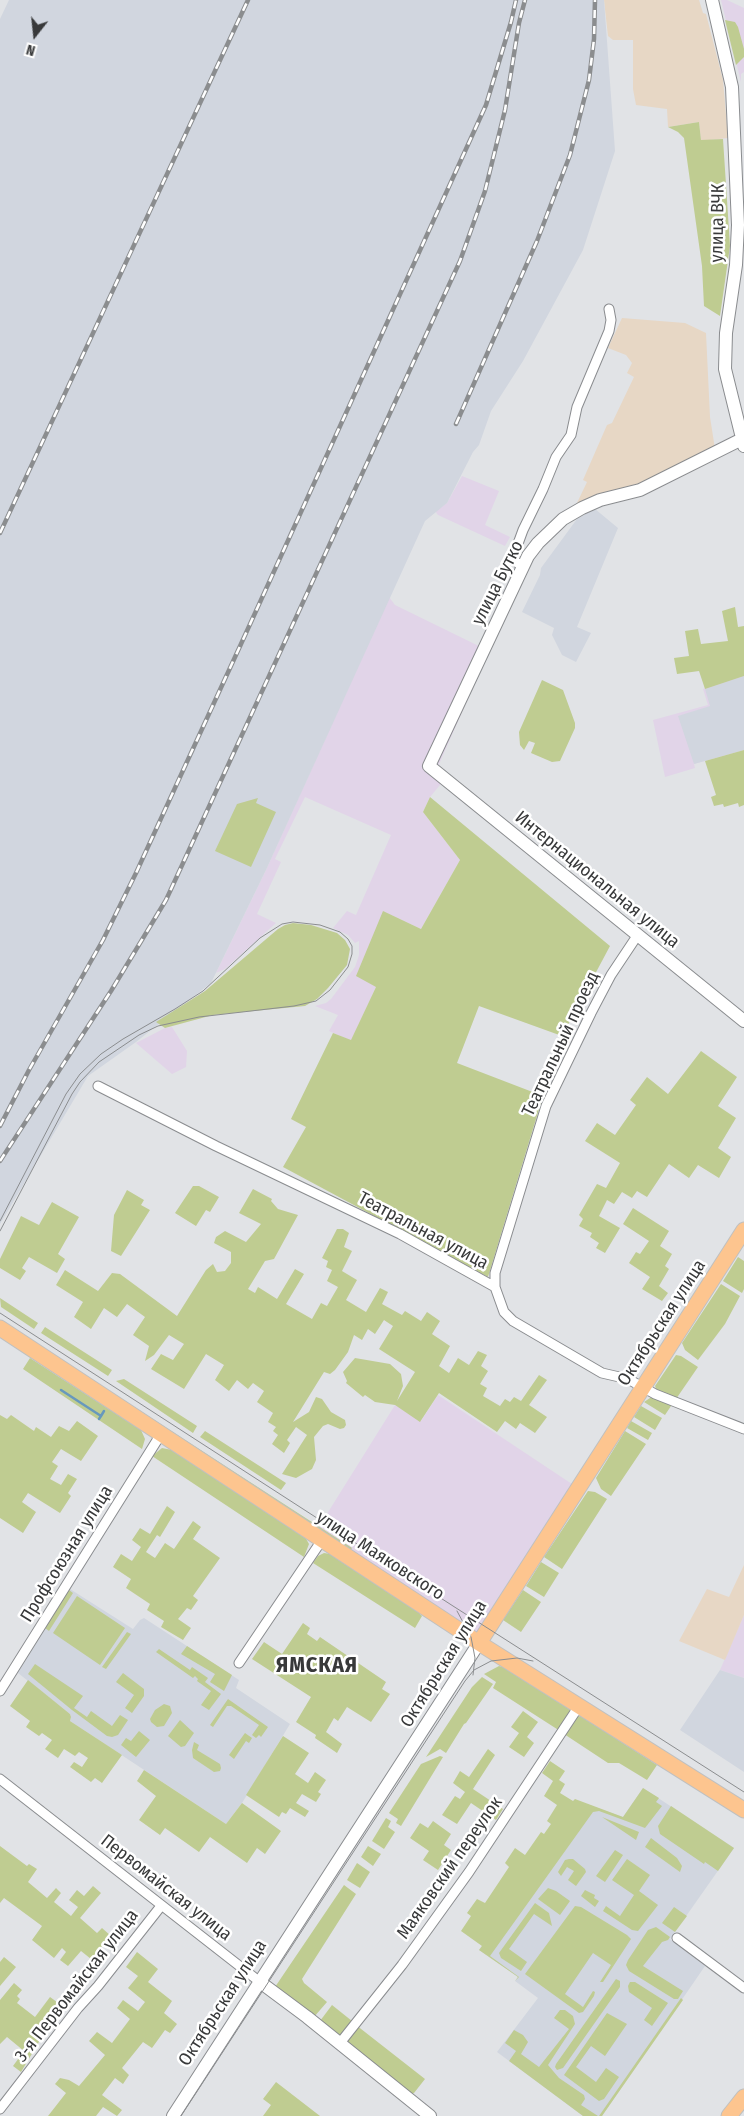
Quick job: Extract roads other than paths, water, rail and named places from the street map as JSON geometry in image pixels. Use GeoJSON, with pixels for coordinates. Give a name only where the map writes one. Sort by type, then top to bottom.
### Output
{"type":"FeatureCollection","features":[{"type":"Feature","properties":{"kind":"main road","name":"улица ВЧК"},"geometry":{"type":"LineString","coordinates":[[712,0],[732,87],[738,225],[736,265],[726,333],[724,370],[743,443]]}},
{"type":"Feature","properties":{"kind":"main road","name":"улица Бутко"},"geometry":{"type":"LineString","coordinates":[[429,766],[523,566],[538,543],[563,520],[582,508],[600,500],[640,490],[743,443]]}},
{"type":"Feature","properties":{"kind":"main road","name":"Интернациональная улица"},"geometry":{"type":"LineString","coordinates":[[429,766],[744,1021]]}},
{"type":"Feature","properties":{"kind":"main road","name":"Октябрьская улица"},"geometry":{"type":"LineString","coordinates":[[173,2116],[744,1230]]}},
{"type":"Feature","properties":{"kind":"main road","name":"улица Маяковского"},"geometry":{"type":"LineString","coordinates":[[0,1328],[479,1643],[742,1810]]}},
{"type":"Feature","properties":{"kind":"main road","name":"Первомайская улица"},"geometry":{"type":"LineString","coordinates":[[260,1982],[340,2043],[430,2116]]}},
{"type":"Feature","properties":{"kind":"main road"},"geometry":{"type":"LineString","coordinates":[[728,2116],[744,2097]]}},
{"type":"Feature","properties":{"kind":"street"},"geometry":{"type":"LineString","coordinates":[[523,566],[512,560],[523,530],[544,489],[556,457],[570,435],[577,407],[609,331],[611,320],[609,309]]}},
{"type":"Feature","properties":{"kind":"street","name":"Театральный проезд"},"geometry":{"type":"LineString","coordinates":[[495,1287],[496,1273],[546,1106],[611,975],[637,936]]}},
{"type":"Feature","properties":{"kind":"street","name":"Театральная улица"},"geometry":{"type":"LineString","coordinates":[[98,1086],[216,1146],[400,1234],[495,1287],[504,1312],[513,1321],[602,1373],[628,1379],[643,1388],[744,1429]]}},
{"type":"Feature","properties":{"kind":"street","name":"Профсоюзная улица"},"geometry":{"type":"LineString","coordinates":[[0,1691],[161,1434]]}},
{"type":"Feature","properties":{"kind":"street"},"geometry":{"type":"LineString","coordinates":[[239,1663],[322,1540]]}},
{"type":"Feature","properties":{"kind":"street","name":"Маяковский переулок"},"geometry":{"type":"LineString","coordinates":[[340,2043],[402,1965],[463,1880],[579,1706]]}},
{"type":"Feature","properties":{"kind":"street","name":"Первомайская улица"},"geometry":{"type":"LineString","coordinates":[[0,1779],[260,1982]]}},
{"type":"Feature","properties":{"kind":"street","name":"3-я Первомайская улица"},"geometry":{"type":"LineString","coordinates":[[0,2109],[78,2008],[98,1986],[161,1906]]}},
{"type":"Feature","properties":{"kind":"street"},"geometry":{"type":"LineString","coordinates":[[677,1938],[744,1988]]}},
{"type":"Feature","properties":{"kind":"waterway"},"geometry":{"type":"LineString","coordinates":[[61,1390],[101,1416],[99,1419]]}},
{"type":"Feature","properties":{"kind":"waterway"},"geometry":{"type":"LineString","coordinates":[[101,1416],[104,1411]]}},
{"type":"Feature","properties":{"kind":"tram line"},"geometry":{"type":"LineString","coordinates":[[0,1221],[66,1094],[80,1074],[101,1054],[203,991],[260,938],[282,924],[293,922],[320,925],[340,932],[348,939],[352,946],[348,967],[330,990],[316,1001],[294,1006],[199,1017],[158,1026],[139,1035],[99,1062],[80,1082],[72,1094],[0,1231]]}},
{"type":"Feature","properties":{"kind":"tram line"},"geometry":{"type":"LineString","coordinates":[[0,1313],[744,1792]]}},
{"type":"Feature","properties":{"kind":"tram line"},"geometry":{"type":"LineString","coordinates":[[457,1611],[471,1637],[475,1658],[473,1675]]}},
{"type":"Feature","properties":{"kind":"tram line"},"geometry":{"type":"LineString","coordinates":[[181,2116],[465,1681],[474,1670],[491,1661],[517,1658],[533,1661]]}},
{"type":"Feature","properties":{"kind":"railway"},"geometry":{"type":"LineString","coordinates":[[0,533],[248,0]]}},
{"type":"Feature","properties":{"kind":"railway"},"geometry":{"type":"LineString","coordinates":[[0,1126],[29,1070],[103,940],[136,873],[241,644],[486,105],[516,0]]}},
{"type":"Feature","properties":{"kind":"railway"},"geometry":{"type":"LineString","coordinates":[[0,1161],[111,991],[166,900],[460,261],[485,191],[505,110],[519,23],[525,0]]}},
{"type":"Feature","properties":{"kind":"railway"},"geometry":{"type":"LineString","coordinates":[[456,424],[537,241],[570,155],[589,80],[594,39],[595,0]]}},
{"type":"Feature","properties":{"kind":"district","name":"ЯМСКАЯ"},"geometry":{"type":"Point","coordinates":[317,1666]}}]}
